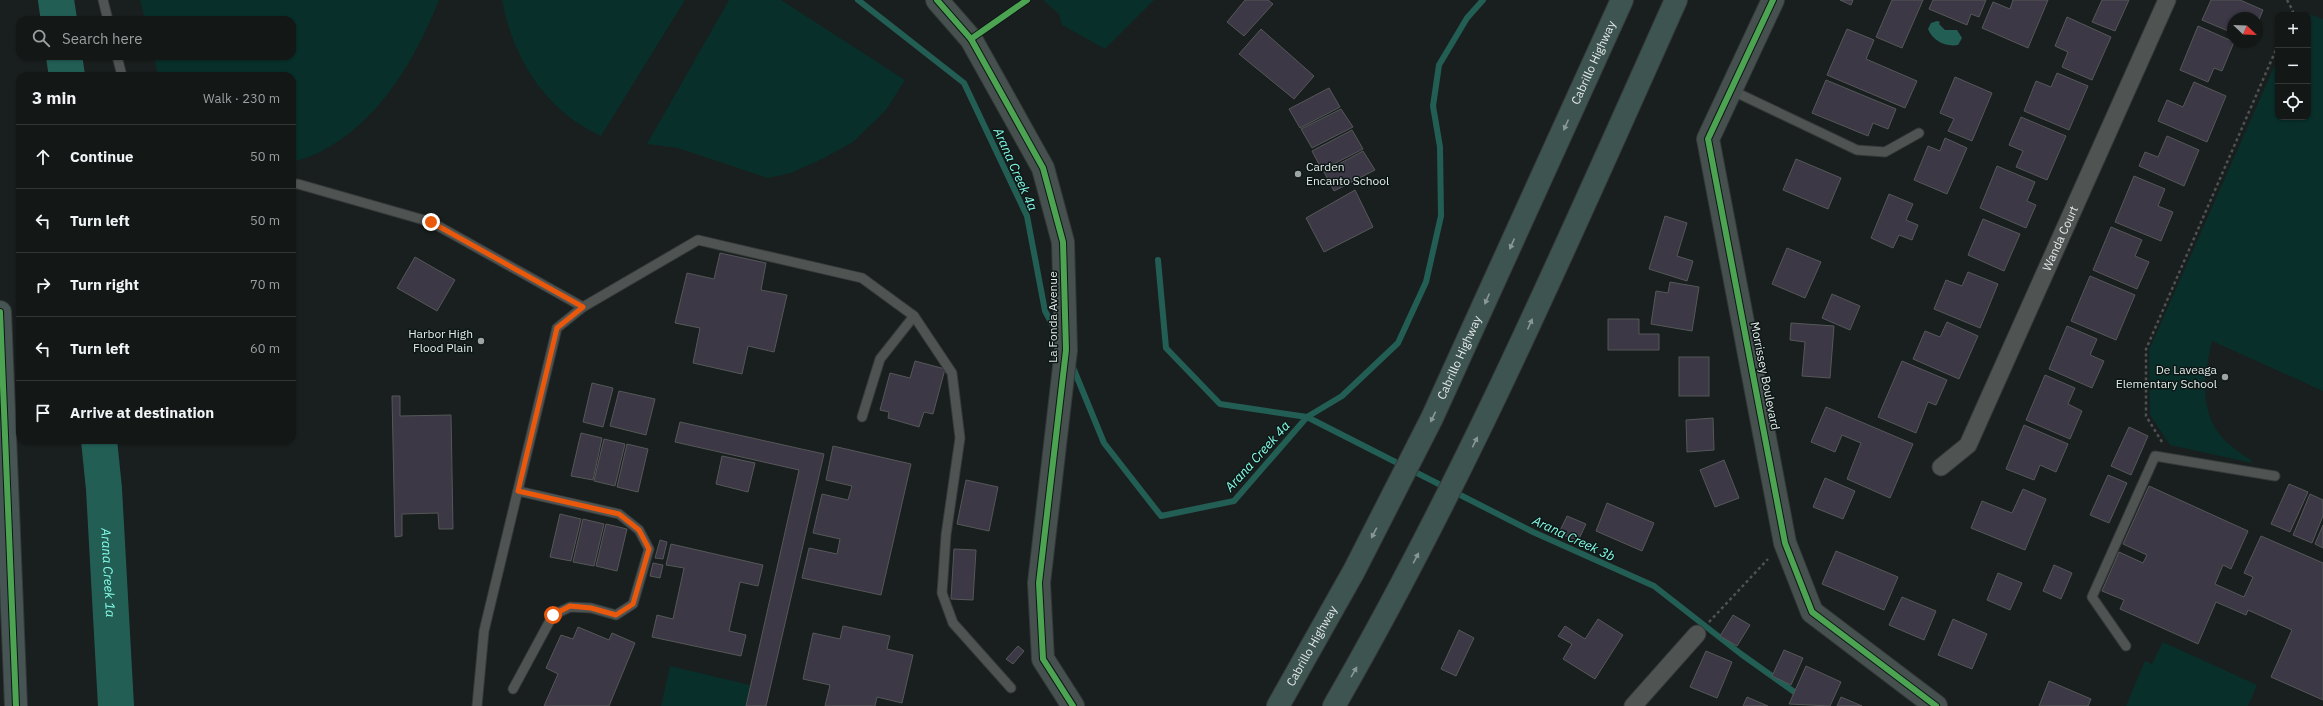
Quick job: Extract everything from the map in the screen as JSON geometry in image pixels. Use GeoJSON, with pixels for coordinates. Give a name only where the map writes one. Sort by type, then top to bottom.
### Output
{"type":"FeatureCollection","features":[{"type":"Feature","properties":{"kind":"highway","name":"Cabrillo Highway"},"geometry":{"type":"LineString","coordinates":[[1278,706],[1354,571],[1429,425],[1622,0]]}},
{"type":"Feature","properties":{"kind":"highway"},"geometry":{"type":"LineString","coordinates":[[1334,706],[1401,585],[1477,439],[1676,0]]}},
{"type":"Feature","properties":{"kind":"main road"},"geometry":{"type":"LineString","coordinates":[[0,312],[16,706]]}},
{"type":"Feature","properties":{"kind":"street","name":"La Fonda Avenue"},"geometry":{"type":"LineString","coordinates":[[937,0],[971,39],[1043,168],[1063,242],[1066,350],[1039,583],[1043,659],[1073,706]]}},
{"type":"Feature","properties":{"kind":"street","name":"Morrissey Boulevard"},"geometry":{"type":"LineString","coordinates":[[1773,0],[1708,139],[1785,543],[1812,612],[1936,706]]}},
{"type":"Feature","properties":{"kind":"street","name":"Wanda Court"},"geometry":{"type":"LineString","coordinates":[[1941,467],[1968,445],[2167,0]]}},
{"type":"Feature","properties":{"kind":"street"},"geometry":{"type":"LineString","coordinates":[[1633,706],[1697,634]]}},
{"type":"Feature","properties":{"kind":"lane"},"geometry":{"type":"LineString","coordinates":[[103,0],[107,16]]}},
{"type":"Feature","properties":{"kind":"lane"},"geometry":{"type":"LineString","coordinates":[[118,60],[121,72]]}},
{"type":"Feature","properties":{"kind":"lane"},"geometry":{"type":"LineString","coordinates":[[1731,90],[1857,150],[1885,152],[1919,133]]}},
{"type":"Feature","properties":{"kind":"lane"},"geometry":{"type":"LineString","coordinates":[[296,184],[431,222],[583,307]]}},
{"type":"Feature","properties":{"kind":"lane"},"geometry":{"type":"LineString","coordinates":[[476,706],[484,631],[557,328],[583,307],[698,240],[862,278],[914,316],[952,373],[960,438],[946,535],[942,593],[953,623],[1011,688]]}},
{"type":"Feature","properties":{"kind":"lane"},"geometry":{"type":"LineString","coordinates":[[862,417],[880,360],[914,316]]}},
{"type":"Feature","properties":{"kind":"lane"},"geometry":{"type":"LineString","coordinates":[[2126,646],[2092,597],[2155,456],[2275,476]]}},
{"type":"Feature","properties":{"kind":"lane"},"geometry":{"type":"LineString","coordinates":[[513,689],[553,615],[570,606],[591,608],[616,615],[633,604],[649,549],[639,530],[619,514],[518,491]]}},
{"type":"Feature","properties":{"kind":"path"},"geometry":{"type":"LineString","coordinates":[[971,39],[1027,0]]}},
{"type":"Feature","properties":{"kind":"path"},"geometry":{"type":"LineString","coordinates":[[2287,0],[2292,12]]}},
{"type":"Feature","properties":{"kind":"path"},"geometry":{"type":"LineString","coordinates":[[2173,460],[2146,416],[2146,349],[2277,48]]}},
{"type":"Feature","properties":{"kind":"path"},"geometry":{"type":"LineString","coordinates":[[1697,634],[1765,561],[1785,543]]}},
{"type":"Feature","properties":{"kind":"shaded area"},"geometry":{"type":"Polygon","coordinates":[[[140,0],[439,0],[419,45],[392,88],[377,107],[359,125],[340,140],[315,154],[296,161],[296,72],[157,72],[155,60],[296,60],[296,16],[144,16],[140,0]]]}},
{"type":"Feature","properties":{"kind":"shaded area"},"geometry":{"type":"Polygon","coordinates":[[[502,0],[685,0],[601,136],[581,125],[563,112],[548,97],[535,80],[523,62],[514,42],[502,0]]]}},
{"type":"Feature","properties":{"kind":"shaded area"},"geometry":{"type":"Polygon","coordinates":[[[729,0],[781,0],[905,80],[886,110],[853,142],[824,158],[791,173],[768,178],[678,148],[647,144],[729,0]]]}},
{"type":"Feature","properties":{"kind":"shaded area"},"geometry":{"type":"Polygon","coordinates":[[[1043,0],[1154,0],[1105,49],[1062,25],[1059,14],[1043,0]]]}},
{"type":"Feature","properties":{"kind":"shaded area"},"geometry":{"type":"Polygon","coordinates":[[[2311,15],[2323,19],[2323,391],[2212,341],[2207,365],[2205,390],[2209,414],[2224,440],[2252,461],[2252,463],[2170,445],[2150,415],[2149,350],[2275,65],[2275,120],[2311,120],[2311,15]]]}},
{"type":"Feature","properties":{"kind":"shaded area"},"geometry":{"type":"Polygon","coordinates":[[[1937,21],[1940,22],[1939,24],[1945,30],[1957,30],[1962,38],[1958,45],[1944,44],[1933,37],[1928,29],[1931,23],[1937,21]]]}},
{"type":"Feature","properties":{"kind":"shaded area"},"geometry":{"type":"Polygon","coordinates":[[[2163,642],[2257,685],[2248,706],[2126,706],[2145,661],[2152,664],[2163,642]]]}},
{"type":"Feature","properties":{"kind":"shaded area"},"geometry":{"type":"Polygon","coordinates":[[[670,666],[750,685],[746,706],[661,706],[670,666]]]}},
{"type":"Feature","properties":{"kind":"building"},"geometry":{"type":"Polygon","coordinates":[[[1245,0],[1268,0],[1273,4],[1244,36],[1227,22],[1245,0]]]}},
{"type":"Feature","properties":{"kind":"building"},"geometry":{"type":"Polygon","coordinates":[[[1840,0],[1853,0],[1851,5],[1840,0]]]}},
{"type":"Feature","properties":{"kind":"building"},"geometry":{"type":"Polygon","coordinates":[[[1892,0],[1923,0],[1902,48],[1876,37],[1892,0]]]}},
{"type":"Feature","properties":{"kind":"building"},"geometry":{"type":"Polygon","coordinates":[[[1933,0],[1986,0],[1979,17],[1971,14],[1967,25],[1929,9],[1933,0]]]}},
{"type":"Feature","properties":{"kind":"building"},"geometry":{"type":"Polygon","coordinates":[[[2013,0],[2048,0],[2028,48],[1982,28],[1993,2],[2010,9],[2013,0]]]}},
{"type":"Feature","properties":{"kind":"building"},"geometry":{"type":"Polygon","coordinates":[[[2102,0],[2129,0],[2115,31],[2092,22],[2102,0]]]}},
{"type":"Feature","properties":{"kind":"building"},"geometry":{"type":"Polygon","coordinates":[[[2211,0],[2240,0],[2263,10],[2262,12],[2227,12],[2227,30],[2202,20],[2211,0]]]}},
{"type":"Feature","properties":{"kind":"building"},"geometry":{"type":"Polygon","coordinates":[[[2067,17],[2111,37],[2092,80],[2062,67],[2068,52],[2055,46],[2067,17]]]}},
{"type":"Feature","properties":{"kind":"building"},"geometry":{"type":"Polygon","coordinates":[[[2198,26],[2227,39],[2227,48],[2232,48],[2222,71],[2214,68],[2208,82],[2180,70],[2198,26]]]}},
{"type":"Feature","properties":{"kind":"building"},"geometry":{"type":"Polygon","coordinates":[[[1261,29],[1314,76],[1294,99],[1239,54],[1261,29]]]}},
{"type":"Feature","properties":{"kind":"building"},"geometry":{"type":"Polygon","coordinates":[[[1847,29],[1874,40],[1866,59],[1917,81],[1905,108],[1827,75],[1847,29]]]}},
{"type":"Feature","properties":{"kind":"building"},"geometry":{"type":"Polygon","coordinates":[[[2057,73],[2088,86],[2069,130],[2024,111],[2036,81],[2051,87],[2057,73]]]}},
{"type":"Feature","properties":{"kind":"building"},"geometry":{"type":"Polygon","coordinates":[[[1955,77],[1992,93],[1972,141],[1948,131],[1954,119],[1940,113],[1955,77]]]}},
{"type":"Feature","properties":{"kind":"building"},"geometry":{"type":"Polygon","coordinates":[[[1826,80],[1896,109],[1888,129],[1873,123],[1868,136],[1812,113],[1826,80]]]}},
{"type":"Feature","properties":{"kind":"building"},"geometry":{"type":"Polygon","coordinates":[[[2194,82],[2226,96],[2207,142],[2158,121],[2167,100],[2183,107],[2194,82]]]}},
{"type":"Feature","properties":{"kind":"building"},"geometry":{"type":"Polygon","coordinates":[[[1329,88],[1340,107],[1300,128],[1289,109],[1329,88]]]}},
{"type":"Feature","properties":{"kind":"building"},"geometry":{"type":"Polygon","coordinates":[[[1341,109],[1353,127],[1312,148],[1301,129],[1341,109]]]}},
{"type":"Feature","properties":{"kind":"building"},"geometry":{"type":"Polygon","coordinates":[[[2021,117],[2066,136],[2047,180],[2016,167],[2023,151],[2009,145],[2021,117]]]}},
{"type":"Feature","properties":{"kind":"building"},"geometry":{"type":"Polygon","coordinates":[[[1352,130],[1363,149],[1322,170],[1312,151],[1352,130]]]}},
{"type":"Feature","properties":{"kind":"building"},"geometry":{"type":"Polygon","coordinates":[[[2167,136],[2199,150],[2184,186],[2139,166],[2145,152],[2158,157],[2167,136]]]}},
{"type":"Feature","properties":{"kind":"building"},"geometry":{"type":"Polygon","coordinates":[[[1945,138],[1967,148],[1947,194],[1914,180],[1928,146],[1940,151],[1945,138]]]}},
{"type":"Feature","properties":{"kind":"building"},"geometry":{"type":"Polygon","coordinates":[[[1363,151],[1375,170],[1334,191],[1324,172],[1363,151]]]}},
{"type":"Feature","properties":{"kind":"building"},"geometry":{"type":"Polygon","coordinates":[[[1796,159],[1841,178],[1828,209],[1783,190],[1796,159]]]}},
{"type":"Feature","properties":{"kind":"building"},"geometry":{"type":"Polygon","coordinates":[[[1997,166],[2035,182],[2027,201],[2036,205],[2026,228],[1980,208],[1997,166]]]}},
{"type":"Feature","properties":{"kind":"building"},"geometry":{"type":"Polygon","coordinates":[[[2134,176],[2165,189],[2158,206],[2173,212],[2161,241],[2115,222],[2134,176]]]}},
{"type":"Feature","properties":{"kind":"building"},"geometry":{"type":"Polygon","coordinates":[[[1355,190],[1373,227],[1324,252],[1306,218],[1355,190]]]}},
{"type":"Feature","properties":{"kind":"building"},"geometry":{"type":"Polygon","coordinates":[[[1889,194],[1913,204],[1906,220],[1918,225],[1912,240],[1899,235],[1893,248],[1871,238],[1889,194]]]}},
{"type":"Feature","properties":{"kind":"building"},"geometry":{"type":"Polygon","coordinates":[[[1665,216],[1687,223],[1677,256],[1693,261],[1687,281],[1649,269],[1665,216]]]}},
{"type":"Feature","properties":{"kind":"building"},"geometry":{"type":"Polygon","coordinates":[[[1983,219],[2020,234],[2004,271],[1968,255],[1983,219]]]}},
{"type":"Feature","properties":{"kind":"building"},"geometry":{"type":"Polygon","coordinates":[[[2111,227],[2142,240],[2135,256],[2149,262],[2137,289],[2093,270],[2111,227]]]}},
{"type":"Feature","properties":{"kind":"building"},"geometry":{"type":"Polygon","coordinates":[[[1787,248],[1821,262],[1805,298],[1772,284],[1787,248]]]}},
{"type":"Feature","properties":{"kind":"building"},"geometry":{"type":"Polygon","coordinates":[[[720,253],[766,263],[761,290],[787,295],[774,352],[748,346],[742,374],[693,363],[700,328],[675,323],[687,273],[714,279],[720,253]]]}},
{"type":"Feature","properties":{"kind":"building"},"geometry":{"type":"Polygon","coordinates":[[[415,257],[455,280],[437,311],[397,288],[415,257]]]}},
{"type":"Feature","properties":{"kind":"building"},"geometry":{"type":"Polygon","coordinates":[[[1968,272],[1998,284],[1980,328],[1934,309],[1946,280],[1962,286],[1968,272]]]}},
{"type":"Feature","properties":{"kind":"building"},"geometry":{"type":"Polygon","coordinates":[[[2090,276],[2135,295],[2116,340],[2071,321],[2090,276]]]}},
{"type":"Feature","properties":{"kind":"building"},"geometry":{"type":"Polygon","coordinates":[[[1670,282],[1699,287],[1692,331],[1651,324],[1656,291],[1668,293],[1670,282]]]}},
{"type":"Feature","properties":{"kind":"building"},"geometry":{"type":"Polygon","coordinates":[[[1832,294],[1860,306],[1850,330],[1822,318],[1832,294]]]}},
{"type":"Feature","properties":{"kind":"building"},"geometry":{"type":"Polygon","coordinates":[[[1608,319],[1639,319],[1639,334],[1659,334],[1659,350],[1608,350],[1608,319]]]}},
{"type":"Feature","properties":{"kind":"building"},"geometry":{"type":"Polygon","coordinates":[[[1947,322],[1978,336],[1959,379],[1913,359],[1925,331],[1940,337],[1947,322]]]}},
{"type":"Feature","properties":{"kind":"building"},"geometry":{"type":"Polygon","coordinates":[[[1791,323],[1834,326],[1830,378],[1802,376],[1805,342],[1790,340],[1791,323]]]}},
{"type":"Feature","properties":{"kind":"building"},"geometry":{"type":"Polygon","coordinates":[[[2067,326],[2097,339],[2090,355],[2104,361],[2092,388],[2049,369],[2067,326]]]}},
{"type":"Feature","properties":{"kind":"building"},"geometry":{"type":"Polygon","coordinates":[[[1679,357],[1709,357],[1709,396],[1679,396],[1679,357]]]}},
{"type":"Feature","properties":{"kind":"building"},"geometry":{"type":"Polygon","coordinates":[[[915,361],[945,369],[933,414],[924,412],[919,427],[888,418],[889,412],[880,410],[890,373],[910,378],[915,361]]]}},
{"type":"Feature","properties":{"kind":"building"},"geometry":{"type":"Polygon","coordinates":[[[1902,361],[1947,380],[1936,405],[1928,402],[1916,433],[1878,417],[1902,361]]]}},
{"type":"Feature","properties":{"kind":"building"},"geometry":{"type":"Polygon","coordinates":[[[2045,375],[2075,388],[2068,404],[2082,411],[2070,439],[2026,420],[2045,375]]]}},
{"type":"Feature","properties":{"kind":"building"},"geometry":{"type":"Polygon","coordinates":[[[592,383],[613,388],[603,427],[583,422],[592,383]]]}},
{"type":"Feature","properties":{"kind":"building"},"geometry":{"type":"Polygon","coordinates":[[[619,391],[655,399],[646,435],[610,426],[619,391]]]}},
{"type":"Feature","properties":{"kind":"building"},"geometry":{"type":"Polygon","coordinates":[[[392,396],[400,396],[400,416],[451,415],[453,529],[439,529],[438,513],[402,514],[402,536],[395,537],[392,396]]]}},
{"type":"Feature","properties":{"kind":"building"},"geometry":{"type":"Polygon","coordinates":[[[1826,407],[1913,444],[1890,498],[1847,479],[1861,443],[1842,435],[1835,452],[1811,442],[1826,407]]]}},
{"type":"Feature","properties":{"kind":"building"},"geometry":{"type":"Polygon","coordinates":[[[1713,418],[1714,450],[1687,452],[1686,420],[1713,418]]]}},
{"type":"Feature","properties":{"kind":"building"},"geometry":{"type":"Polygon","coordinates":[[[680,422],[824,454],[766,706],[746,706],[799,470],[675,442],[680,422]]]}},
{"type":"Feature","properties":{"kind":"building"},"geometry":{"type":"Polygon","coordinates":[[[2024,425],[2068,444],[2056,472],[2040,465],[2034,480],[2006,469],[2024,425]]]}},
{"type":"Feature","properties":{"kind":"building"},"geometry":{"type":"Polygon","coordinates":[[[2129,427],[2148,436],[2131,475],[2111,466],[2129,427]]]}},
{"type":"Feature","properties":{"kind":"building"},"geometry":{"type":"Polygon","coordinates":[[[581,433],[602,438],[593,480],[571,476],[581,433]]]}},
{"type":"Feature","properties":{"kind":"building"},"geometry":{"type":"Polygon","coordinates":[[[604,439],[625,444],[615,486],[594,481],[604,439]]]}},
{"type":"Feature","properties":{"kind":"building"},"geometry":{"type":"Polygon","coordinates":[[[627,444],[648,449],[638,492],[617,487],[627,444]]]}},
{"type":"Feature","properties":{"kind":"building"},"geometry":{"type":"Polygon","coordinates":[[[833,446],[911,464],[881,595],[802,578],[809,548],[837,554],[840,539],[813,533],[822,494],[848,500],[852,486],[826,480],[833,446]]]}},
{"type":"Feature","properties":{"kind":"building"},"geometry":{"type":"Polygon","coordinates":[[[722,456],[755,463],[748,492],[716,484],[722,456]]]}},
{"type":"Feature","properties":{"kind":"building"},"geometry":{"type":"Polygon","coordinates":[[[1724,460],[1739,498],[1715,507],[1700,470],[1724,460]]]}},
{"type":"Feature","properties":{"kind":"building"},"geometry":{"type":"Polygon","coordinates":[[[2108,475],[2127,483],[2109,523],[2090,515],[2108,475]]]}},
{"type":"Feature","properties":{"kind":"building"},"geometry":{"type":"Polygon","coordinates":[[[1825,478],[1855,491],[1843,519],[1813,507],[1825,478]]]}},
{"type":"Feature","properties":{"kind":"building"},"geometry":{"type":"Polygon","coordinates":[[[966,480],[998,487],[989,531],[957,524],[966,480]]]}},
{"type":"Feature","properties":{"kind":"building"},"geometry":{"type":"Polygon","coordinates":[[[2289,484],[2308,492],[2290,532],[2271,524],[2289,484]]]}},
{"type":"Feature","properties":{"kind":"building"},"geometry":{"type":"Polygon","coordinates":[[[2149,486],[2248,531],[2231,569],[2223,565],[2215,584],[2244,597],[2253,577],[2244,573],[2261,536],[2323,563],[2323,700],[2271,677],[2292,630],[2248,610],[2246,615],[2216,602],[2198,644],[2120,609],[2124,600],[2102,591],[2119,552],[2143,563],[2147,555],[2123,544],[2149,486]]]}},
{"type":"Feature","properties":{"kind":"building"},"geometry":{"type":"Polygon","coordinates":[[[2023,489],[2046,499],[2025,550],[1971,528],[1982,501],[2012,513],[2023,489]]]}},
{"type":"Feature","properties":{"kind":"building"},"geometry":{"type":"Polygon","coordinates":[[[2310,494],[2323,500],[2323,516],[2312,543],[2293,535],[2310,494]]]}},
{"type":"Feature","properties":{"kind":"building"},"geometry":{"type":"Polygon","coordinates":[[[1607,503],[1654,523],[1642,551],[1596,531],[1607,503]]]}},
{"type":"Feature","properties":{"kind":"building"},"geometry":{"type":"Polygon","coordinates":[[[560,514],[581,519],[571,561],[550,557],[560,514]]]}},
{"type":"Feature","properties":{"kind":"building"},"geometry":{"type":"Polygon","coordinates":[[[1567,516],[1586,524],[1578,541],[1559,533],[1567,516]]]}},
{"type":"Feature","properties":{"kind":"building"},"geometry":{"type":"Polygon","coordinates":[[[583,519],[604,524],[594,566],[573,562],[583,519]]]}},
{"type":"Feature","properties":{"kind":"building"},"geometry":{"type":"Polygon","coordinates":[[[606,524],[627,529],[617,571],[596,566],[606,524]]]}},
{"type":"Feature","properties":{"kind":"building"},"geometry":{"type":"Polygon","coordinates":[[[2323,525],[2323,548],[2315,544],[2323,525]]]}},
{"type":"Feature","properties":{"kind":"building"},"geometry":{"type":"Polygon","coordinates":[[[660,540],[667,542],[663,559],[655,558],[660,540]]]}},
{"type":"Feature","properties":{"kind":"building"},"geometry":{"type":"Polygon","coordinates":[[[671,544],[763,565],[758,586],[740,582],[729,631],[746,635],[741,656],[652,637],[657,615],[673,619],[684,568],[666,565],[671,544]]]}},
{"type":"Feature","properties":{"kind":"building"},"geometry":{"type":"Polygon","coordinates":[[[954,549],[976,550],[973,600],[951,599],[954,549]]]}},
{"type":"Feature","properties":{"kind":"building"},"geometry":{"type":"Polygon","coordinates":[[[1836,551],[1898,577],[1884,610],[1822,584],[1836,551]]]}},
{"type":"Feature","properties":{"kind":"building"},"geometry":{"type":"Polygon","coordinates":[[[653,563],[663,565],[660,578],[650,576],[653,563]]]}},
{"type":"Feature","properties":{"kind":"building"},"geometry":{"type":"Polygon","coordinates":[[[2054,565],[2072,573],[2061,599],[2043,591],[2054,565]]]}},
{"type":"Feature","properties":{"kind":"building"},"geometry":{"type":"Polygon","coordinates":[[[1998,573],[2022,583],[2010,610],[1987,600],[1998,573]]]}},
{"type":"Feature","properties":{"kind":"building"},"geometry":{"type":"Polygon","coordinates":[[[1902,597],[1936,611],[1924,640],[1889,625],[1902,597]]]}},
{"type":"Feature","properties":{"kind":"building"},"geometry":{"type":"Polygon","coordinates":[[[1733,615],[1750,625],[1737,646],[1720,636],[1733,615]]]}},
{"type":"Feature","properties":{"kind":"building"},"geometry":{"type":"Polygon","coordinates":[[[1598,619],[1623,635],[1595,679],[1563,659],[1572,644],[1558,636],[1565,626],[1585,639],[1598,619]]]}},
{"type":"Feature","properties":{"kind":"building"},"geometry":{"type":"Polygon","coordinates":[[[1953,619],[1987,634],[1972,669],[1938,655],[1953,619]]]}},
{"type":"Feature","properties":{"kind":"building"},"geometry":{"type":"Polygon","coordinates":[[[843,626],[890,636],[887,649],[913,655],[902,703],[877,697],[875,706],[825,706],[830,685],[803,679],[813,633],[840,639],[843,626]]]}},
{"type":"Feature","properties":{"kind":"building"},"geometry":{"type":"Polygon","coordinates":[[[578,627],[609,640],[612,633],[635,643],[609,706],[544,706],[558,674],[546,668],[561,635],[573,639],[578,627]]]}},
{"type":"Feature","properties":{"kind":"building"},"geometry":{"type":"Polygon","coordinates":[[[1459,630],[1474,638],[1456,676],[1441,669],[1459,630]]]}},
{"type":"Feature","properties":{"kind":"building"},"geometry":{"type":"Polygon","coordinates":[[[1018,646],[1024,651],[1013,664],[1006,659],[1018,646]]]}},
{"type":"Feature","properties":{"kind":"building"},"geometry":{"type":"Polygon","coordinates":[[[1784,650],[1803,658],[1791,685],[1772,676],[1784,650]]]}},
{"type":"Feature","properties":{"kind":"building"},"geometry":{"type":"Polygon","coordinates":[[[1706,651],[1732,662],[1717,698],[1690,687],[1706,651]]]}},
{"type":"Feature","properties":{"kind":"building"},"geometry":{"type":"Polygon","coordinates":[[[1806,666],[1841,682],[1830,706],[1789,704],[1806,666]]]}},
{"type":"Feature","properties":{"kind":"building"},"geometry":{"type":"Polygon","coordinates":[[[2049,681],[2091,699],[2088,706],[2039,706],[2049,681]]]}},
{"type":"Feature","properties":{"kind":"building"},"geometry":{"type":"Polygon","coordinates":[[[1747,697],[1768,706],[1743,706],[1747,697]]]}},
{"type":"Feature","properties":{"kind":"building"},"geometry":{"type":"Polygon","coordinates":[[[1841,697],[1862,706],[1837,706],[1841,697]]]}},
{"type":"Feature","properties":{"kind":"waterway","name":"Arana Creek 1a"},"geometry":{"type":"LineString","coordinates":[[56,0],[58,16]]}},
{"type":"Feature","properties":{"kind":"waterway","name":"Arana Creek 4a"},"geometry":{"type":"LineString","coordinates":[[858,0],[964,83],[1027,216],[1045,311],[1058,335]]}},
{"type":"Feature","properties":{"kind":"waterway","name":"Arana Creek 4a"},"geometry":{"type":"LineString","coordinates":[[1072,365],[1104,443],[1161,516],[1234,501],[1307,417],[1342,396],[1398,343],[1426,282],[1441,216],[1440,147],[1433,106],[1439,65],[1467,18],[1483,0]]}},
{"type":"Feature","properties":{"kind":"waterway","name":"Arana Creek 1a"},"geometry":{"type":"LineString","coordinates":[[65,60],[66,72]]}},
{"type":"Feature","properties":{"kind":"waterway","name":"Arana Creek 3b"},"geometry":{"type":"LineString","coordinates":[[1158,260],[1166,348],[1220,404],[1307,417],[1533,532],[1654,586],[1741,654],[1800,696]]}},
{"type":"Feature","properties":{"kind":"waterway","name":"Arana Creek 1a"},"geometry":{"type":"LineString","coordinates":[[99,444],[104,489],[116,706]]}},
{"type":"Feature","properties":{"kind":"cycle path"},"geometry":{"type":"LineString","coordinates":[[937,0],[971,39],[1043,168],[1063,242],[1066,350],[1039,583],[1043,659],[1073,706]]}},
{"type":"Feature","properties":{"kind":"cycle path"},"geometry":{"type":"LineString","coordinates":[[971,39],[1027,0]]}},
{"type":"Feature","properties":{"kind":"cycle path"},"geometry":{"type":"LineString","coordinates":[[1773,0],[1708,139],[1785,543],[1812,612],[1936,706]]}},
{"type":"Feature","properties":{"kind":"cycle path"},"geometry":{"type":"LineString","coordinates":[[0,312],[16,706]]}},
{"type":"Feature","properties":{"kind":"place","name":"Carden Encanto School"},"geometry":{"type":"Point","coordinates":[1298,174]}},
{"type":"Feature","properties":{"kind":"place","name":"Harbor High Flood Plain"},"geometry":{"type":"Point","coordinates":[481,341]}},
{"type":"Feature","properties":{"kind":"place","name":"De Laveaga Elementary School"},"geometry":{"type":"Point","coordinates":[2225,377]}},
{"type":"Feature","properties":{"kind":"route"},"geometry":{"type":"LineString","coordinates":[[431,222],[583,307],[557,328],[518,491],[619,514],[639,530],[649,549],[633,604],[616,615],[591,608],[570,606],[553,615]]}}]}
